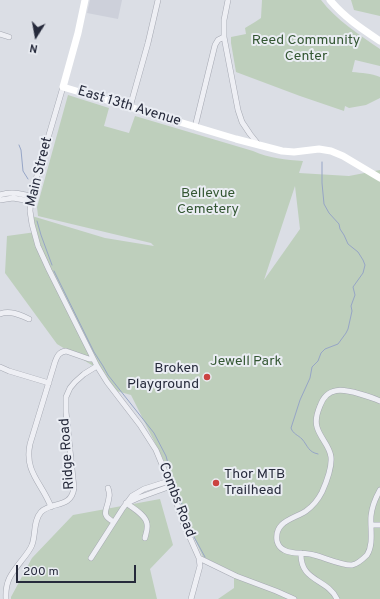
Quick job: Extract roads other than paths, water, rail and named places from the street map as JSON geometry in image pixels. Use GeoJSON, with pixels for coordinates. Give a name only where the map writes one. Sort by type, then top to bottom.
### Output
{"type":"FeatureCollection","features":[{"type":"Feature","properties":{"kind":"street","name":"Main Street"},"geometry":{"type":"LineString","coordinates":[[85,0],[78,33],[31,198],[30,211],[38,246],[93,359]]}},
{"type":"Feature","properties":{"kind":"street"},"geometry":{"type":"LineString","coordinates":[[130,107],[148,43],[158,0]]}},
{"type":"Feature","properties":{"kind":"street"},"geometry":{"type":"LineString","coordinates":[[228,0],[224,20],[224,37],[240,117],[258,144]]}},
{"type":"Feature","properties":{"kind":"street"},"geometry":{"type":"LineString","coordinates":[[330,0],[338,10],[353,23],[380,41]]}},
{"type":"Feature","properties":{"kind":"street"},"geometry":{"type":"LineString","coordinates":[[0,34],[9,37]]}},
{"type":"Feature","properties":{"kind":"street"},"geometry":{"type":"LineString","coordinates":[[195,127],[215,45],[218,40],[224,37]]}},
{"type":"Feature","properties":{"kind":"street","name":"East 13th Avenue"},"geometry":{"type":"LineString","coordinates":[[62,87],[236,139],[282,151],[294,152],[319,149],[331,151],[343,156],[380,178]]}},
{"type":"Feature","properties":{"kind":"street"},"geometry":{"type":"LineString","coordinates":[[0,195],[12,192],[31,198]]}},
{"type":"Feature","properties":{"kind":"street"},"geometry":{"type":"LineString","coordinates":[[0,200],[31,198]]}},
{"type":"Feature","properties":{"kind":"street"},"geometry":{"type":"LineString","coordinates":[[0,314],[11,313],[29,319]]}},
{"type":"Feature","properties":{"kind":"street"},"geometry":{"type":"LineString","coordinates":[[51,506],[31,470],[28,461],[30,444],[56,359],[61,352],[68,351],[89,359],[93,359]]}},
{"type":"Feature","properties":{"kind":"street","name":"Combs Road"},"geometry":{"type":"LineString","coordinates":[[93,359],[107,382],[152,442],[170,483],[183,522],[199,558]]}},
{"type":"Feature","properties":{"kind":"street","name":"Ridge Road"},"geometry":{"type":"LineString","coordinates":[[6,599],[8,579],[26,556],[32,545],[38,516],[43,510],[51,506],[64,503],[68,500],[73,491],[66,397],[70,388],[75,382],[97,366]]}},
{"type":"Feature","properties":{"kind":"street"},"geometry":{"type":"LineString","coordinates":[[0,367],[49,383]]}},
{"type":"Feature","properties":{"kind":"street"},"geometry":{"type":"LineString","coordinates":[[380,401],[361,394],[342,390],[329,393],[323,398],[317,414],[317,423],[319,432],[329,450],[331,461],[324,487],[314,504],[303,513],[283,523],[279,528],[278,544],[282,550],[289,552],[314,554],[348,565],[355,564],[365,556],[369,550],[371,541],[371,516],[374,500],[380,490]]}},
{"type":"Feature","properties":{"kind":"street"},"geometry":{"type":"LineString","coordinates":[[91,558],[132,496],[136,493],[170,483]]}},
{"type":"Feature","properties":{"kind":"street"},"geometry":{"type":"LineString","coordinates":[[108,488],[110,494],[105,515],[108,519],[114,522]]}},
{"type":"Feature","properties":{"kind":"street"},"geometry":{"type":"LineString","coordinates":[[126,503],[145,518],[148,526],[145,538]]}},
{"type":"Feature","properties":{"kind":"street"},"geometry":{"type":"LineString","coordinates":[[371,525],[380,525]]}},
{"type":"Feature","properties":{"kind":"street"},"geometry":{"type":"LineString","coordinates":[[301,553],[302,563],[308,574],[331,591],[337,599]]}},
{"type":"Feature","properties":{"kind":"street"},"geometry":{"type":"LineString","coordinates":[[191,599],[200,566],[199,558]]}},
{"type":"Feature","properties":{"kind":"street"},"geometry":{"type":"LineString","coordinates":[[199,558],[236,576],[294,599]]}},
{"type":"Feature","properties":{"kind":"waterway"},"geometry":{"type":"LineString","coordinates":[[19,145],[21,150],[23,171],[28,179]]}},
{"type":"Feature","properties":{"kind":"waterway"},"geometry":{"type":"LineString","coordinates":[[318,454],[310,450],[291,428],[300,400],[310,378],[312,367],[318,361],[321,353],[325,349],[338,344],[348,329],[352,311],[351,306],[355,295],[353,287],[363,273],[365,265],[358,252],[348,244],[339,224],[329,213],[324,204],[322,162]]}},
{"type":"Feature","properties":{"kind":"waterway"},"geometry":{"type":"LineString","coordinates":[[37,221],[52,265]]}},
{"type":"Feature","properties":{"kind":"waterway"},"geometry":{"type":"LineString","coordinates":[[54,271],[94,352],[108,375],[154,433],[166,456],[182,504]]}},
{"type":"Feature","properties":{"kind":"waterway"},"geometry":{"type":"LineString","coordinates":[[186,515],[194,537],[205,557]]}},
{"type":"Feature","properties":{"kind":"place","name":"Broken Playground"},"geometry":{"type":"Point","coordinates":[207,377]}},
{"type":"Feature","properties":{"kind":"place","name":"Thor MTB Trailhead"},"geometry":{"type":"Point","coordinates":[216,483]}},
{"type":"Feature","properties":{"kind":"park label","name":"Reed Community Center"},"geometry":{"type":"Point","coordinates":[306,50]}},
{"type":"Feature","properties":{"kind":"park label","name":"Bellevue Cemetery"},"geometry":{"type":"Point","coordinates":[208,202]}},
{"type":"Feature","properties":{"kind":"park label","name":"Jewell Park"},"geometry":{"type":"Point","coordinates":[246,362]}}]}
